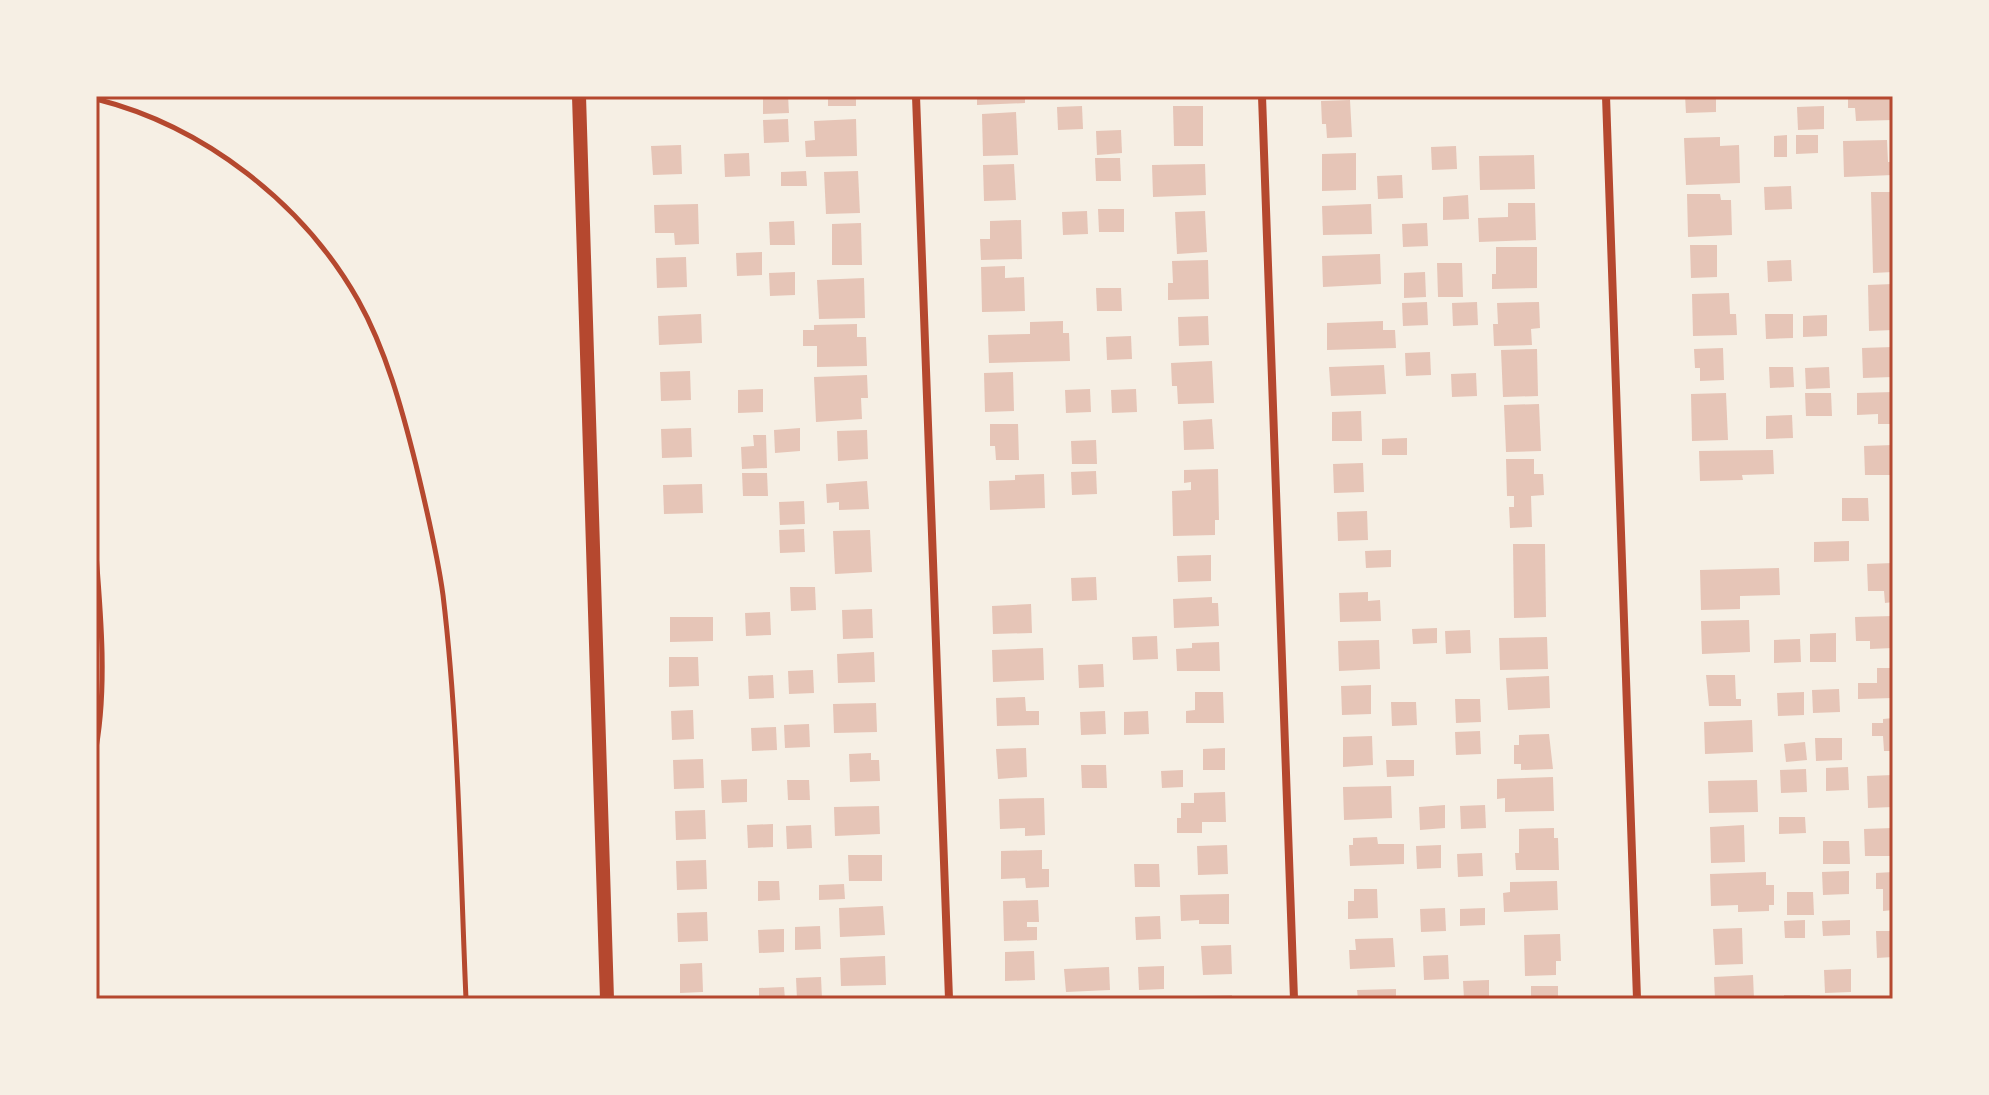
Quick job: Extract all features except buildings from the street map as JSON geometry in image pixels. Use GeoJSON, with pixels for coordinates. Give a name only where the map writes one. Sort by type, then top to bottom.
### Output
{"type":"FeatureCollection","features":[{"type":"Feature","properties":{"kind":"main road"},"geometry":{"type":"LineString","coordinates":[[579,96],[607,999]]}},
{"type":"Feature","properties":{"kind":"street"},"geometry":{"type":"LineString","coordinates":[[916,96],[949,999]]}},
{"type":"Feature","properties":{"kind":"street"},"geometry":{"type":"LineString","coordinates":[[1262,96],[1294,999]]}},
{"type":"Feature","properties":{"kind":"street"},"geometry":{"type":"LineString","coordinates":[[1606,96],[1637,999]]}},
{"type":"Feature","properties":{"kind":"lane"},"geometry":{"type":"LineString","coordinates":[[96,99],[126,107],[183,132],[228,159],[270,191],[337,265],[376,336],[405,423],[433,540],[442,593],[455,731],[466,999]]}},
{"type":"Feature","properties":{"kind":"lane"},"geometry":{"type":"LineString","coordinates":[[96,554],[101,613],[101,678],[96,748]]}}]}
